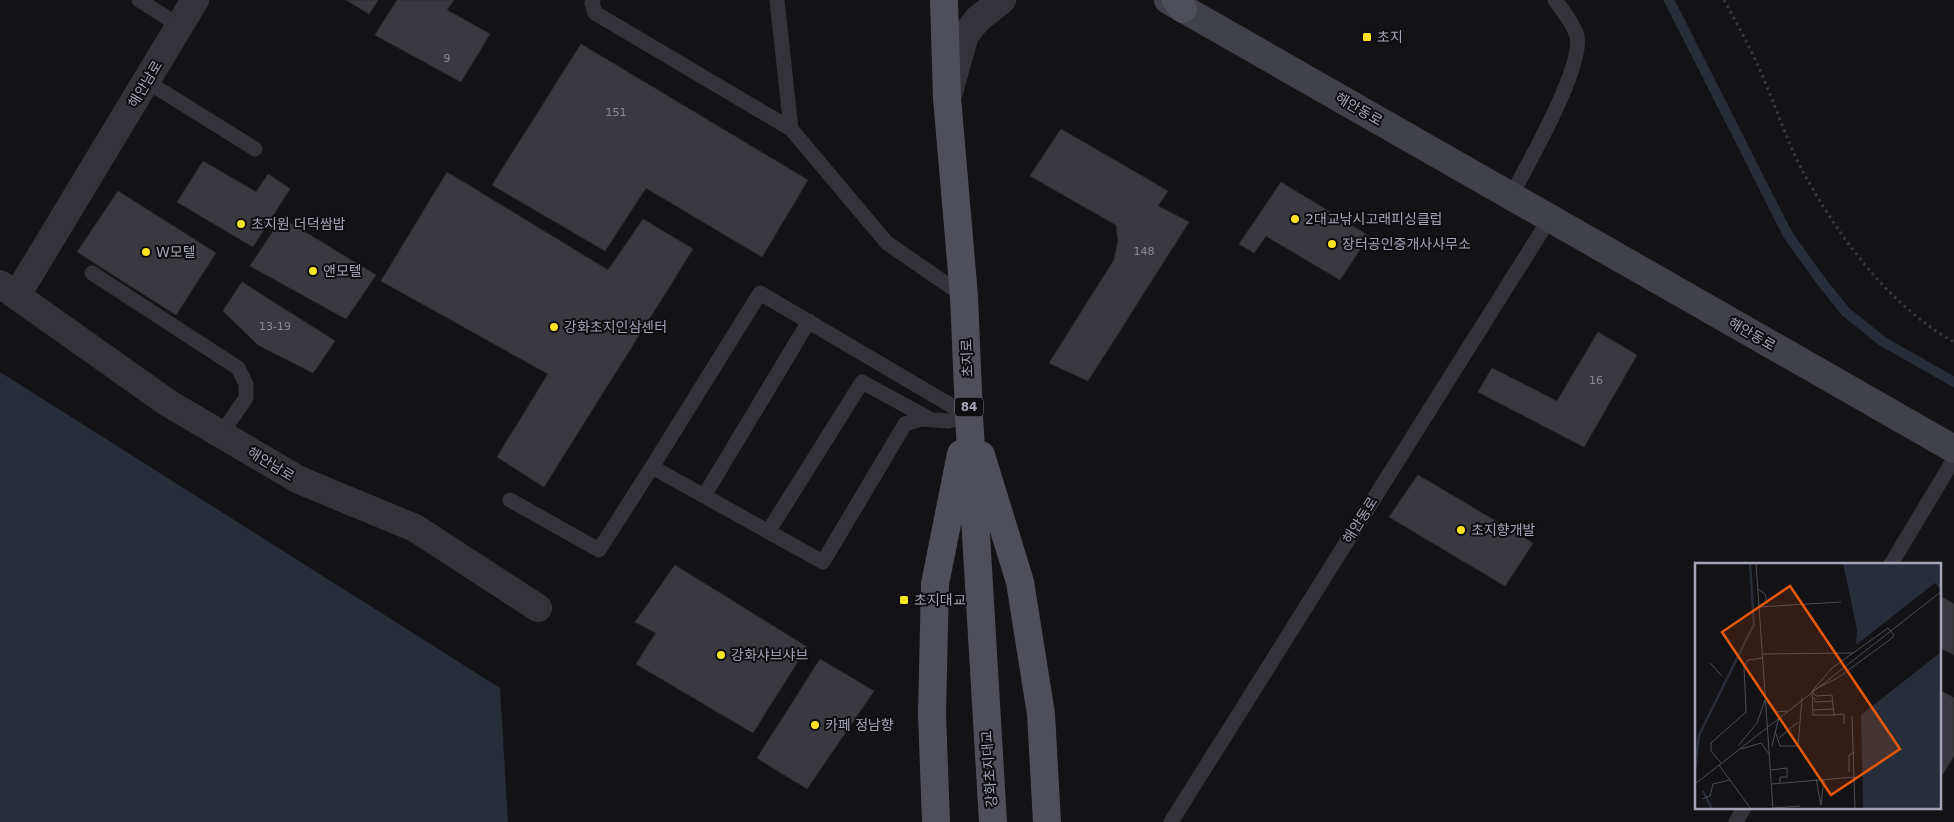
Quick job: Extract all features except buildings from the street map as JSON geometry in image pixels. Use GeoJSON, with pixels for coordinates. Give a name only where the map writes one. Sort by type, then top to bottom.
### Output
{"type":"FeatureCollection","features":[{"type":"Feature","properties":{"kind":"main road","name":"초지로"},"geometry":{"type":"LineString","coordinates":[[943,2],[947,98],[964,296],[986,716]]}},
{"type":"Feature","properties":{"kind":"main road","name":"해안동로"},"geometry":{"type":"LineString","coordinates":[[1173,2],[1954,449]]}},
{"type":"Feature","properties":{"kind":"main road"},"geometry":{"type":"LineString","coordinates":[[936,822],[932,714],[935,584],[969,416]]}},
{"type":"Feature","properties":{"kind":"main road"},"geometry":{"type":"LineString","coordinates":[[969,416],[1020,582],[1041,714],[1046,822]]}},
{"type":"Feature","properties":{"kind":"main road","name":"강화초지대교"},"geometry":{"type":"LineString","coordinates":[[986,716],[992,822]]}},
{"type":"Feature","properties":{"kind":"street","name":"해안남로"},"geometry":{"type":"LineString","coordinates":[[195,0],[146,81],[9,290],[168,403],[299,480],[415,528],[538,608]]}},
{"type":"Feature","properties":{"kind":"street"},"geometry":{"type":"LineString","coordinates":[[947,98],[966,35],[978,18],[1002,0]]}},
{"type":"Feature","properties":{"kind":"lane"},"geometry":{"type":"LineString","coordinates":[[139,0],[180,26]]}},
{"type":"Feature","properties":{"kind":"lane"},"geometry":{"type":"LineString","coordinates":[[593,0],[595,13],[791,129],[886,243],[964,296]]}},
{"type":"Feature","properties":{"kind":"lane"},"geometry":{"type":"LineString","coordinates":[[778,0],[791,129]]}},
{"type":"Feature","properties":{"kind":"lane"},"geometry":{"type":"LineString","coordinates":[[1511,196],[1566,86],[1575,62],[1577,37],[1569,20],[1555,0]]}},
{"type":"Feature","properties":{"kind":"lane"},"geometry":{"type":"LineString","coordinates":[[146,81],[256,150]]}},
{"type":"Feature","properties":{"kind":"lane","name":"해안동로"},"geometry":{"type":"LineString","coordinates":[[1171,822],[1550,218]]}},
{"type":"Feature","properties":{"kind":"lane"},"geometry":{"type":"LineString","coordinates":[[92,273],[238,368],[246,384],[246,398],[221,434]]}},
{"type":"Feature","properties":{"kind":"lane"},"geometry":{"type":"LineString","coordinates":[[510,500],[599,550],[760,293],[969,416]]}},
{"type":"Feature","properties":{"kind":"lane"},"geometry":{"type":"LineString","coordinates":[[704,496],[809,321]]}},
{"type":"Feature","properties":{"kind":"lane"},"geometry":{"type":"LineString","coordinates":[[768,532],[862,382],[930,419]]}},
{"type":"Feature","properties":{"kind":"lane"},"geometry":{"type":"LineString","coordinates":[[652,467],[823,562],[905,424],[921,419],[948,421],[969,416]]}},
{"type":"Feature","properties":{"kind":"lane"},"geometry":{"type":"LineString","coordinates":[[1892,563],[1954,459]]}},
{"type":"Feature","properties":{"kind":"lane"},"geometry":{"type":"LineString","coordinates":[[1736,822],[1743,810]]}},
{"type":"Feature","properties":{"kind":"path"},"geometry":{"type":"LineString","coordinates":[[1724,0],[1759,67],[1802,168],[1829,215],[1863,262],[1897,301],[1954,342]]}},
{"type":"Feature","properties":{"kind":"shaded area"},"geometry":{"type":"Polygon","coordinates":[[[0,372],[500,688],[508,822],[0,822],[0,372]]]}},
{"type":"Feature","properties":{"kind":"waterway"},"geometry":{"type":"LineString","coordinates":[[1669,0],[1788,235],[1821,281],[1846,312],[1882,341],[1954,382]]}},
{"type":"Feature","properties":{"kind":"place","name":"초지"},"geometry":{"type":"Point","coordinates":[1367,37]}},
{"type":"Feature","properties":{"kind":"place","name":"2대교낚시고래피싱클럽"},"geometry":{"type":"Point","coordinates":[1295,219]}},
{"type":"Feature","properties":{"kind":"place","name":"초지원 더덕쌈밥"},"geometry":{"type":"Point","coordinates":[241,224]}},
{"type":"Feature","properties":{"kind":"place","name":"장터공인중개사사무소"},"geometry":{"type":"Point","coordinates":[1332,244]}},
{"type":"Feature","properties":{"kind":"place","name":"W모텔"},"geometry":{"type":"Point","coordinates":[146,252]}},
{"type":"Feature","properties":{"kind":"place","name":"앤모텔"},"geometry":{"type":"Point","coordinates":[313,271]}},
{"type":"Feature","properties":{"kind":"place","name":"강화초지인삼센터"},"geometry":{"type":"Point","coordinates":[554,327]}},
{"type":"Feature","properties":{"kind":"place","name":"초지향개발"},"geometry":{"type":"Point","coordinates":[1461,530]}},
{"type":"Feature","properties":{"kind":"place","name":"초지대교"},"geometry":{"type":"Point","coordinates":[904,600]}},
{"type":"Feature","properties":{"kind":"place","name":"강화샤브샤브"},"geometry":{"type":"Point","coordinates":[721,655]}},
{"type":"Feature","properties":{"kind":"place","name":"카페 정남향"},"geometry":{"type":"Point","coordinates":[815,725]}}]}
